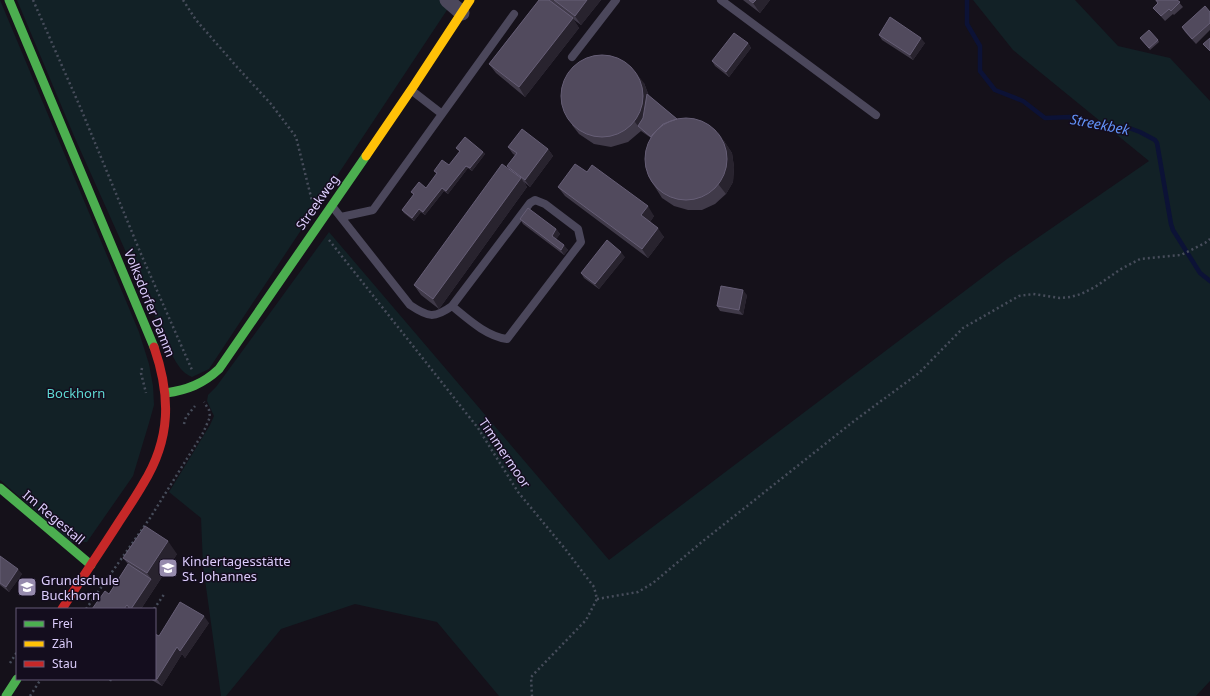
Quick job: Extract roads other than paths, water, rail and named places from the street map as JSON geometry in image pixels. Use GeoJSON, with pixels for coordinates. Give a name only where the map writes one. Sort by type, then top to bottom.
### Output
{"type":"FeatureCollection","features":[{"type":"Feature","properties":{"kind":"main road","name":"Volksdorfer Damm"},"geometry":{"type":"LineString","coordinates":[[9,0],[152,340],[164,375],[167,404],[165,426],[156,457],[144,483],[63,608]]}},
{"type":"Feature","properties":{"kind":"main road","name":"Streekweg"},"geometry":{"type":"LineString","coordinates":[[166,393],[191,389],[211,377],[219,369],[411,90],[466,6]]}},
{"type":"Feature","properties":{"kind":"main road","name":"Im Regestall"},"geometry":{"type":"LineString","coordinates":[[0,488],[91,565]]}},
{"type":"Feature","properties":{"kind":"main road"},"geometry":{"type":"LineString","coordinates":[[6,696],[16,680]]}},
{"type":"Feature","properties":{"kind":"street"},"geometry":{"type":"LineString","coordinates":[[447,0],[466,6]]}},
{"type":"Feature","properties":{"kind":"lane"},"geometry":{"type":"LineString","coordinates":[[572,57],[616,0]]}},
{"type":"Feature","properties":{"kind":"lane"},"geometry":{"type":"LineString","coordinates":[[721,0],[876,115]]}},
{"type":"Feature","properties":{"kind":"lane"},"geometry":{"type":"LineString","coordinates":[[341,217],[373,210],[514,14]]}},
{"type":"Feature","properties":{"kind":"lane"},"geometry":{"type":"LineString","coordinates":[[411,90],[442,114]]}},
{"type":"Feature","properties":{"kind":"lane"},"geometry":{"type":"LineString","coordinates":[[331,205],[410,305],[430,315],[441,314],[452,306],[530,203],[535,200],[545,204],[578,229],[582,242],[507,339],[498,338],[474,324],[452,306]]}},
{"type":"Feature","properties":{"kind":"waterway","name":"Streekbek"},"geometry":{"type":"LineString","coordinates":[[967,0],[967,24],[980,46],[980,71],[995,90],[1023,101],[1045,118],[1070,117],[1085,124],[1106,128],[1129,128],[1155,140],[1157,143],[1173,230],[1200,273],[1210,281]]}},
{"type":"Feature","properties":{"kind":"place","name":"Kindertagesstätte St. Johannes"},"geometry":{"type":"Point","coordinates":[168,568]}},
{"type":"Feature","properties":{"kind":"place","name":"Grundschule Buckhorn"},"geometry":{"type":"Point","coordinates":[27,587]}},
{"type":"Feature","properties":{"kind":"park label","name":"Bockhorn"},"geometry":{"type":"Point","coordinates":[76,393]}}]}
